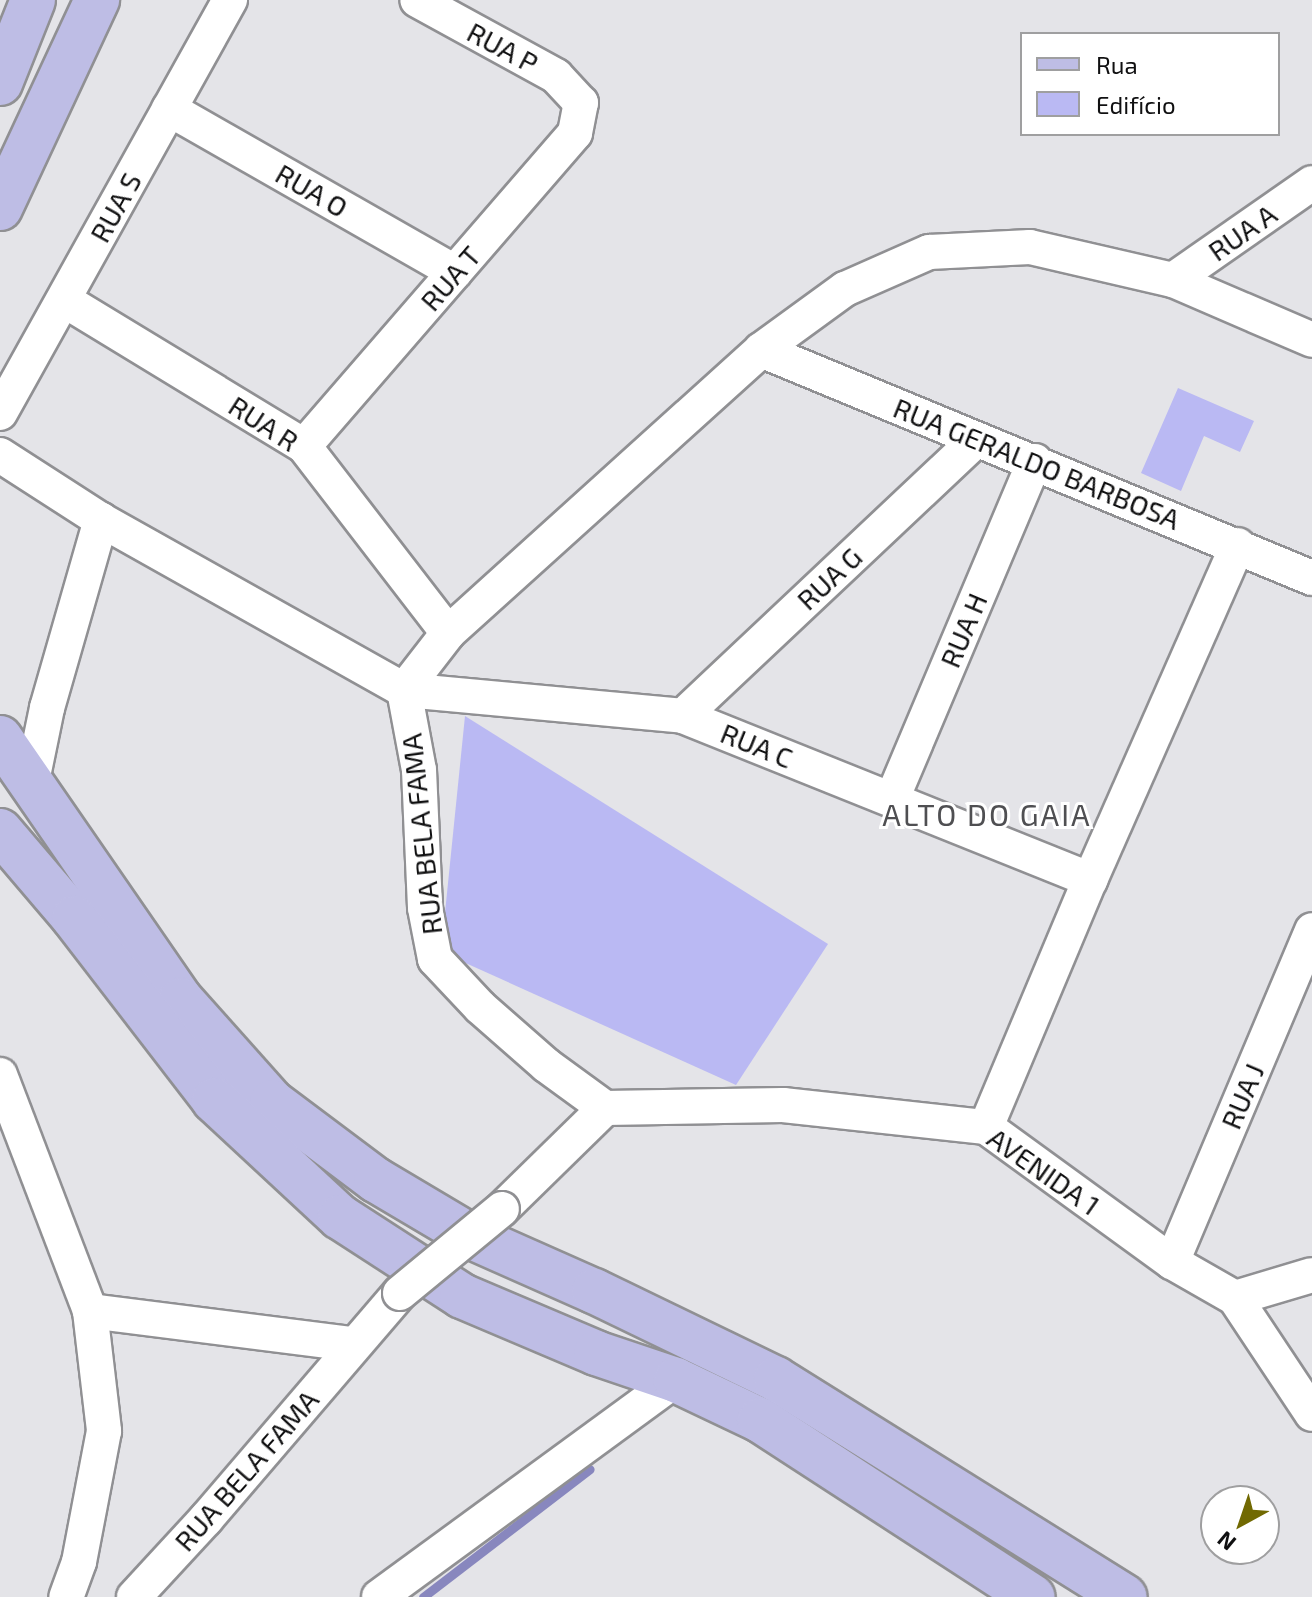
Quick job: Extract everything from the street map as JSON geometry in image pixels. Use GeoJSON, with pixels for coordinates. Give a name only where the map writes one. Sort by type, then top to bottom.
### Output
{"type":"FeatureCollection","features":[{"type":"Feature","properties":{"kind":"main road"},"geometry":{"type":"LineString","coordinates":[[0,83],[33,0]]}},
{"type":"Feature","properties":{"kind":"main road"},"geometry":{"type":"LineString","coordinates":[[0,208],[97,0]]}},
{"type":"Feature","properties":{"kind":"main road"},"geometry":{"type":"LineString","coordinates":[[0,738],[181,1000],[272,1102],[365,1172],[472,1237],[594,1291],[776,1379],[1125,1597]]}},
{"type":"Feature","properties":{"kind":"main road"},"geometry":{"type":"LineString","coordinates":[[0,831],[74,918],[214,1100],[340,1217],[462,1296],[596,1353],[676,1380],[760,1420],[1028,1594],[1054,1550]]}},
{"type":"Feature","properties":{"kind":"street","name":"RUA S"},"geometry":{"type":"LineString","coordinates":[[0,413],[230,0]]}},
{"type":"Feature","properties":{"kind":"street","name":"RUA P"},"geometry":{"type":"LineString","coordinates":[[417,0],[556,76],[581,103]]}},
{"type":"Feature","properties":{"kind":"street","name":"RUA T"},"geometry":{"type":"LineString","coordinates":[[304,446],[575,133],[581,103]]}},
{"type":"Feature","properties":{"kind":"street","name":"RUA O"},"geometry":{"type":"LineString","coordinates":[[169,109],[455,272]]}},
{"type":"Feature","properties":{"kind":"street","name":"RUA A"},"geometry":{"type":"LineString","coordinates":[[1173,280],[1312,183]]}},
{"type":"Feature","properties":{"kind":"street"},"geometry":{"type":"LineString","coordinates":[[4,459],[101,520],[404,690],[448,633],[761,350],[845,289],[929,252],[1030,247],[1173,280],[1312,340]]}},
{"type":"Feature","properties":{"kind":"street","name":"RUA R"},"geometry":{"type":"LineString","coordinates":[[64,300],[304,446],[448,633]]}},
{"type":"Feature","properties":{"kind":"street","name":"RUA GERALDO BARBOSA"},"geometry":{"type":"LineString","coordinates":[[761,350],[1312,578]]}},
{"type":"Feature","properties":{"kind":"street","name":"RUA G"},"geometry":{"type":"LineString","coordinates":[[683,716],[976,440]]}},
{"type":"Feature","properties":{"kind":"street","name":"RUA H"},"geometry":{"type":"LineString","coordinates":[[892,799],[1035,461]]}},
{"type":"Feature","properties":{"kind":"street"},"geometry":{"type":"LineString","coordinates":[[31,786],[47,708],[101,520]]}},
{"type":"Feature","properties":{"kind":"street"},"geometry":{"type":"LineString","coordinates":[[986,1127],[1090,880],[1238,545]]}},
{"type":"Feature","properties":{"kind":"street","name":"RUA C"},"geometry":{"type":"LineString","coordinates":[[404,690],[683,716],[1090,880]]}},
{"type":"Feature","properties":{"kind":"street","name":"RUA BELA FAMA"},"geometry":{"type":"LineString","coordinates":[[134,1597],[206,1519],[353,1344],[400,1293],[502,1209],[605,1108],[546,1065],[480,1007],[435,959],[425,908],[419,770],[404,690]]}},
{"type":"Feature","properties":{"kind":"street"},"geometry":{"type":"LineString","coordinates":[[0,725],[47,708]]}},
{"type":"Feature","properties":{"kind":"street","name":"RUA J"},"geometry":{"type":"LineString","coordinates":[[1172,1262],[1312,930]]}},
{"type":"Feature","properties":{"kind":"street"},"geometry":{"type":"LineString","coordinates":[[0,1075],[90,1311],[104,1431],[79,1562],[66,1597]]}},
{"type":"Feature","properties":{"kind":"street","name":"AVENIDA 1"},"geometry":{"type":"LineString","coordinates":[[605,1108],[783,1105],[986,1127],[1172,1262],[1235,1298]]}},
{"type":"Feature","properties":{"kind":"street"},"geometry":{"type":"LineString","coordinates":[[1312,1275],[1235,1298],[1312,1414]]}},
{"type":"Feature","properties":{"kind":"street"},"geometry":{"type":"LineString","coordinates":[[90,1311],[353,1344]]}},
{"type":"Feature","properties":{"kind":"street"},"geometry":{"type":"LineString","coordinates":[[379,1597],[676,1380]]}},
{"type":"Feature","properties":{"kind":"building"},"geometry":{"type":"Polygon","coordinates":[[[1178,388],[1254,421],[1240,452],[1204,436],[1181,491],[1141,473],[1178,388]]]}},
{"type":"Feature","properties":{"kind":"building"},"geometry":{"type":"Polygon","coordinates":[[[465,716],[828,944],[736,1085],[441,952],[465,716]]]}},
{"type":"Feature","properties":{"kind":"waterway"},"geometry":{"type":"LineString","coordinates":[[423,1597],[590,1469]]}},
{"type":"Feature","properties":{"kind":"district","name":"ALTO DO GAIA"},"geometry":{"type":"Point","coordinates":[987,814]}}]}
